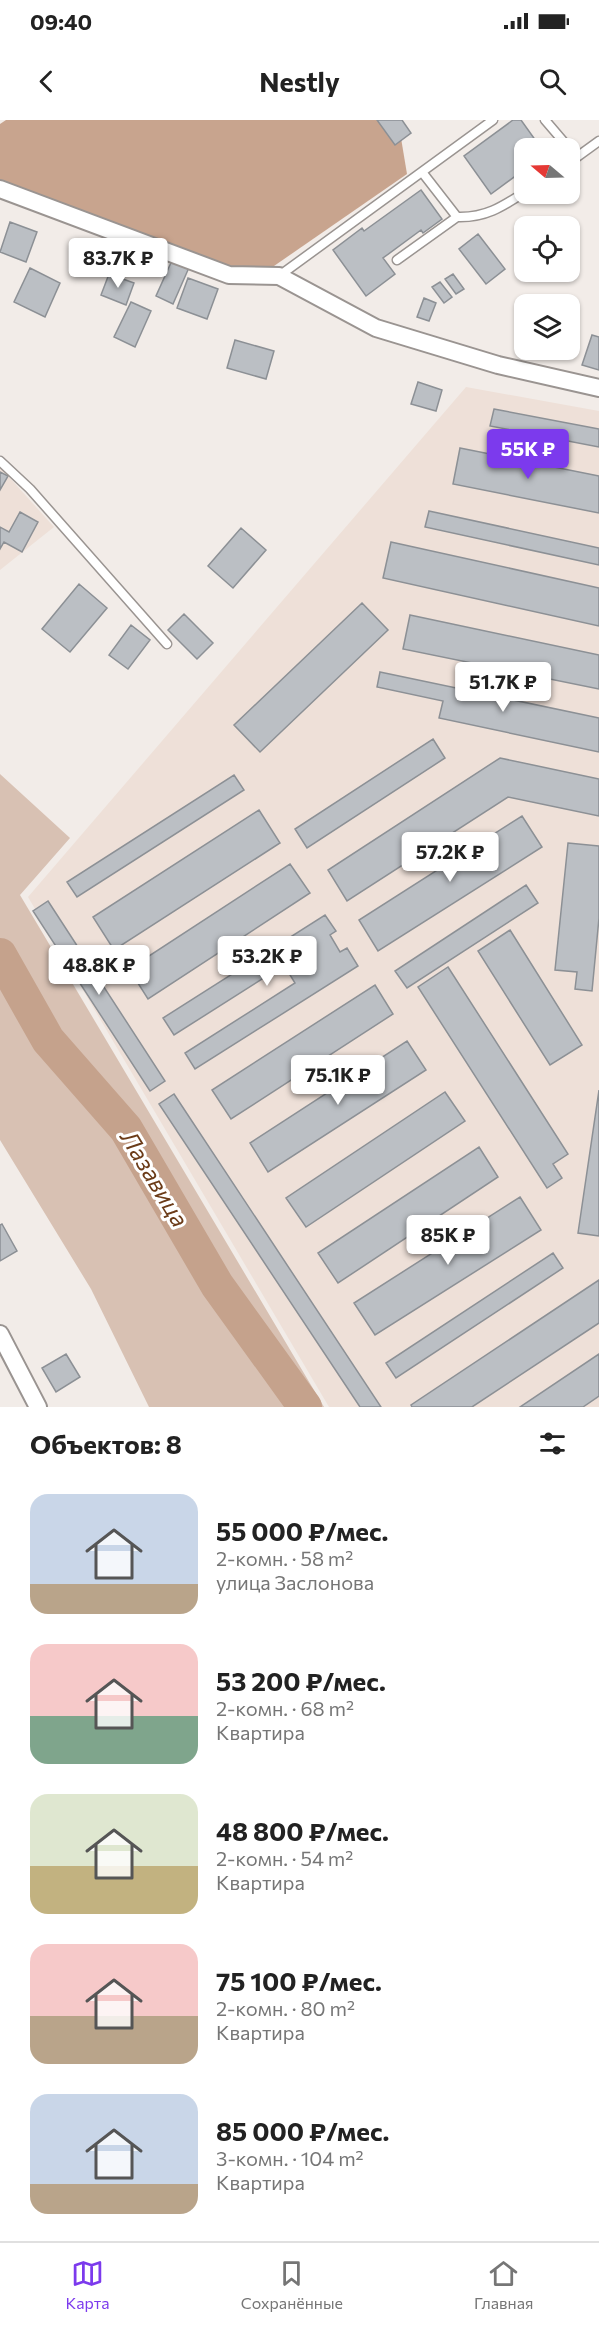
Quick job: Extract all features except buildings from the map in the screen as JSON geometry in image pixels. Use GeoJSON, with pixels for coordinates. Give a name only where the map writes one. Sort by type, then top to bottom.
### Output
{"type":"FeatureCollection","features":[{"type":"Feature","properties":{"kind":"street"},"geometry":{"type":"LineString","coordinates":[[0,189],[229,274],[279,276],[376,328],[498,365],[599,388]]}},
{"type":"Feature","properties":{"kind":"street"},"geometry":{"type":"LineString","coordinates":[[0,1334],[38,1407]]}},
{"type":"Feature","properties":{"kind":"lane"},"geometry":{"type":"LineString","coordinates":[[279,276],[493,120]]}},
{"type":"Feature","properties":{"kind":"lane"},"geometry":{"type":"LineString","coordinates":[[545,120],[560,138]]}},
{"type":"Feature","properties":{"kind":"lane"},"geometry":{"type":"LineString","coordinates":[[580,155],[599,141]]}},
{"type":"Feature","properties":{"kind":"lane"},"geometry":{"type":"LineString","coordinates":[[422,172],[457,217]]}},
{"type":"Feature","properties":{"kind":"lane"},"geometry":{"type":"LineString","coordinates":[[397,260],[457,217],[473,218],[493,213],[514,199]]}},
{"type":"Feature","properties":{"kind":"lane"},"geometry":{"type":"LineString","coordinates":[[0,461],[30,489],[167,644]]}},
{"type":"Feature","properties":{"kind":"shaded area"},"geometry":{"type":"Polygon","coordinates":[[[6,120],[398,120],[407,174],[274,266],[229,268],[0,182],[0,124],[6,120]]]}},
{"type":"Feature","properties":{"kind":"shaded area"},"geometry":{"type":"Polygon","coordinates":[[[466,387],[599,411],[599,1407],[329,1407],[28,897],[466,387]]]}},
{"type":"Feature","properties":{"kind":"shaded area"},"geometry":{"type":"Polygon","coordinates":[[[0,467],[54,527],[0,570],[0,467]]]}},
{"type":"Feature","properties":{"kind":"shaded area"},"geometry":{"type":"Polygon","coordinates":[[[0,774],[70,838],[20,895],[324,1407],[149,1407],[91,1289],[0,1140],[0,774]]]}},
{"type":"Feature","properties":{"kind":"waterway","name":"Лазавица"},"geometry":{"type":"LineString","coordinates":[[0,955],[48,1040],[126,1129],[217,1285],[305,1407]]}}]}
